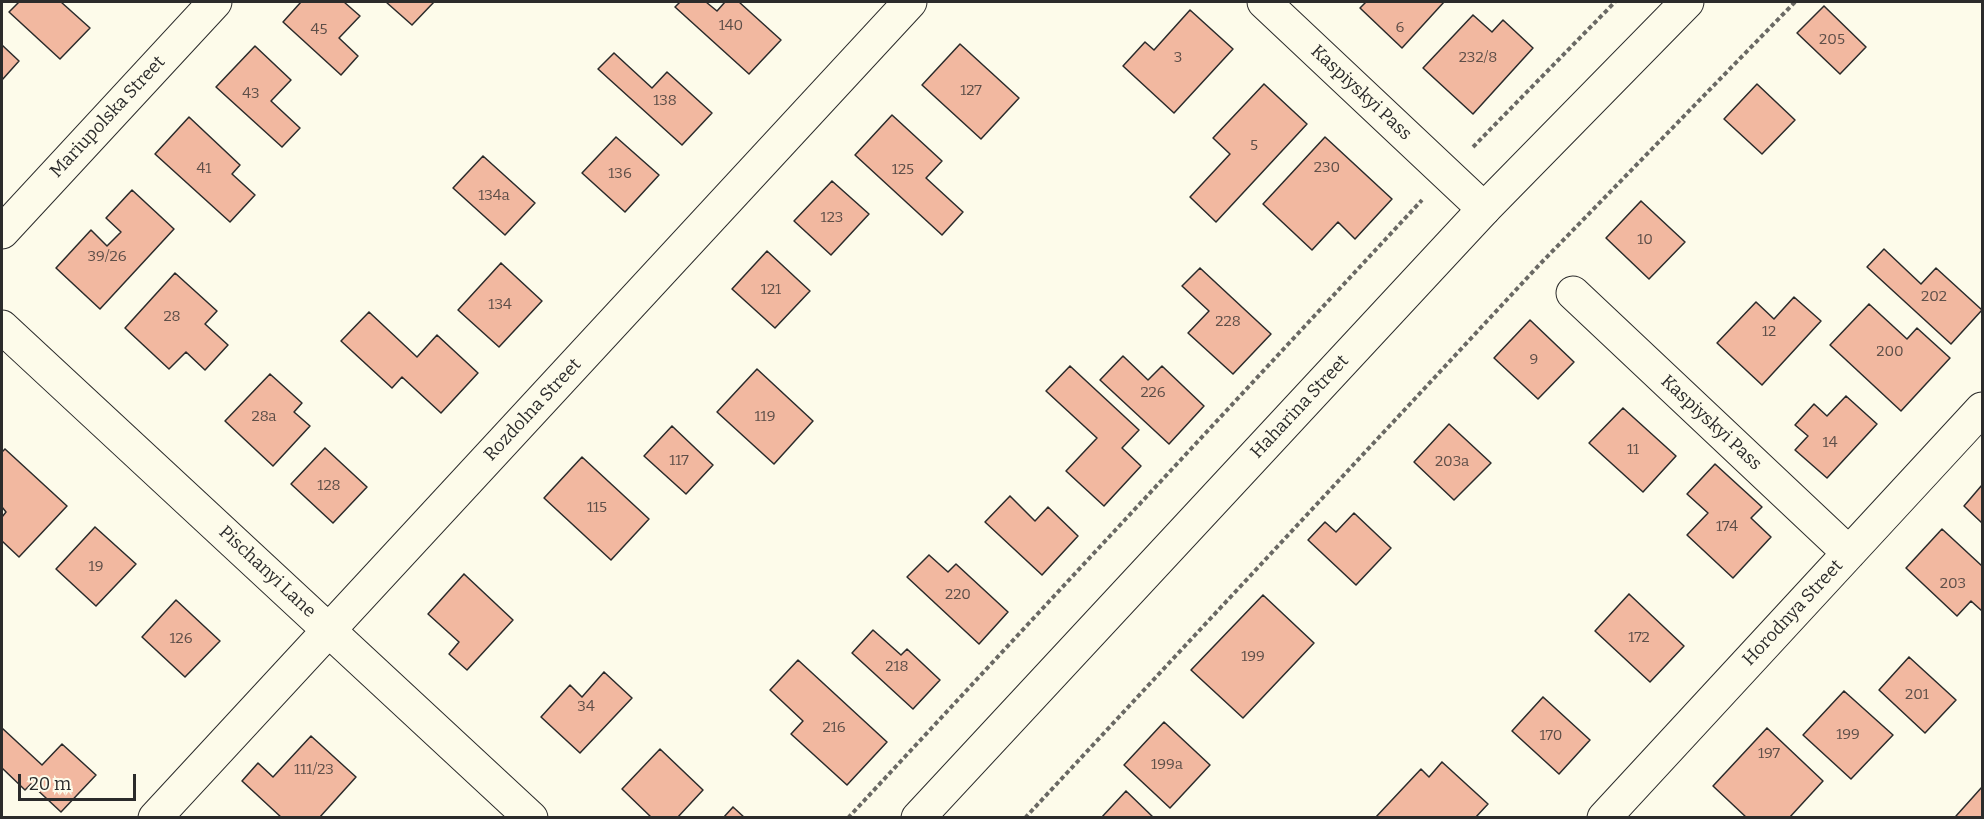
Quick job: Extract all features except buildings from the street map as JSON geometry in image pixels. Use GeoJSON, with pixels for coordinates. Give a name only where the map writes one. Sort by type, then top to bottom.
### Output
{"type":"FeatureCollection","features":[{"type":"Feature","properties":{"kind":"street","name":"Mariupolska Street"},"geometry":{"type":"LineString","coordinates":[[2,232],[215,2]]}},
{"type":"Feature","properties":{"kind":"street","name":"Rozdolna Street"},"geometry":{"type":"LineString","coordinates":[[155,818],[910,2]]}},
{"type":"Feature","properties":{"kind":"street","name":"Kaspiyskyi Pass"},"geometry":{"type":"LineString","coordinates":[[1264,2],[1485,209]]}},
{"type":"Feature","properties":{"kind":"street","name":"Haharina Street"},"geometry":{"type":"LineString","coordinates":[[918,818],[1485,209],[1686,2]]}},
{"type":"Feature","properties":{"kind":"street","name":"Kaspiyskyi Pass"},"geometry":{"type":"LineString","coordinates":[[1573,292],[1849,553]]}},
{"type":"Feature","properties":{"kind":"street","name":"Pischanyi Lane"},"geometry":{"type":"LineString","coordinates":[[2,327],[531,818]]}},
{"type":"Feature","properties":{"kind":"street","name":"Horodnya Street"},"geometry":{"type":"LineString","coordinates":[[1604,818],[1983,409]]}},
{"type":"Feature","properties":{"kind":"path"},"geometry":{"type":"LineString","coordinates":[[848,818],[1447,174],[1615,2]]}},
{"type":"Feature","properties":{"kind":"path"},"geometry":{"type":"LineString","coordinates":[[1025,818],[1541,263],[1795,2]]}}]}
